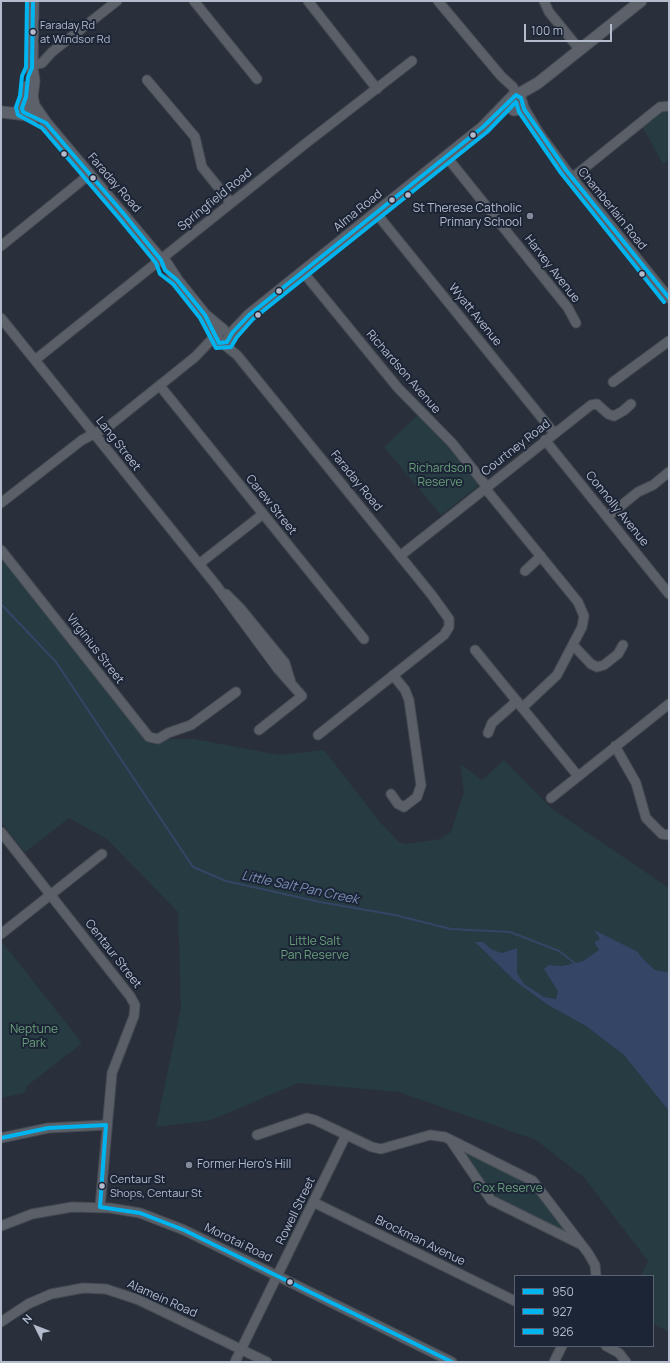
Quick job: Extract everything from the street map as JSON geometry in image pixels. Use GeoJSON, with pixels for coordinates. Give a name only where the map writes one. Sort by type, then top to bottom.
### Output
{"type":"FeatureCollection","features":[{"type":"Feature","properties":{"kind":"main road"},"geometry":{"type":"LineString","coordinates":[[29,108],[28,77],[32,63],[33,1]]}},
{"type":"Feature","properties":{"kind":"main road","name":"Alma Road"},"geometry":{"type":"LineString","coordinates":[[223,336],[446,156],[483,127],[487,126],[538,82],[641,1]]}},
{"type":"Feature","properties":{"kind":"main road","name":"Faraday Road"},"geometry":{"type":"LineString","coordinates":[[2,112],[29,108],[46,123],[161,260],[162,266],[177,280],[205,315],[207,321],[223,336]]}},
{"type":"Feature","properties":{"kind":"street"},"geometry":{"type":"LineString","coordinates":[[32,63],[41,56],[52,52],[116,1]]}},
{"type":"Feature","properties":{"kind":"street"},"geometry":{"type":"LineString","coordinates":[[194,1],[256,80]]}},
{"type":"Feature","properties":{"kind":"street"},"geometry":{"type":"LineString","coordinates":[[308,1],[378,89]]}},
{"type":"Feature","properties":{"kind":"street","name":"Chamberlain Road"},"geometry":{"type":"LineString","coordinates":[[438,1],[500,76],[515,102],[572,178],[669,298]]}},
{"type":"Feature","properties":{"kind":"street"},"geometry":{"type":"LineString","coordinates":[[544,1],[553,16],[580,50]]}},
{"type":"Feature","properties":{"kind":"street","name":"Springfield Road"},"geometry":{"type":"LineString","coordinates":[[35,360],[231,203],[412,61]]}},
{"type":"Feature","properties":{"kind":"street"},"geometry":{"type":"LineString","coordinates":[[147,80],[195,137],[204,170],[231,203]]}},
{"type":"Feature","properties":{"kind":"street"},"geometry":{"type":"LineString","coordinates":[[572,178],[660,107],[669,106]]}},
{"type":"Feature","properties":{"kind":"street","name":"Harvey Avenue"},"geometry":{"type":"LineString","coordinates":[[446,156],[568,308],[576,323]]}},
{"type":"Feature","properties":{"kind":"street"},"geometry":{"type":"LineString","coordinates":[[1,246],[90,174]]}},
{"type":"Feature","properties":{"kind":"street","name":"Wyatt Avenue"},"geometry":{"type":"LineString","coordinates":[[376,212],[554,433]]}},
{"type":"Feature","properties":{"kind":"street","name":"Richardson Avenue"},"geometry":{"type":"LineString","coordinates":[[303,272],[398,388],[452,443],[583,611],[584,621],[573,645],[554,678],[492,723],[488,733]]}},
{"type":"Feature","properties":{"kind":"street","name":"Lang Street"},"geometry":{"type":"LineString","coordinates":[[1,318],[216,585],[257,642],[302,696],[259,730]]}},
{"type":"Feature","properties":{"kind":"street","name":"Faraday Road"},"geometry":{"type":"LineString","coordinates":[[223,336],[446,614],[448,619],[448,627],[444,635],[393,675]]}},
{"type":"Feature","properties":{"kind":"street","name":"Alma Road"},"geometry":{"type":"LineString","coordinates":[[1,503],[82,440],[110,426],[223,336]]}},
{"type":"Feature","properties":{"kind":"street"},"geometry":{"type":"LineString","coordinates":[[613,382],[669,341]]}},
{"type":"Feature","properties":{"kind":"street","name":"Carew Street"},"geometry":{"type":"LineString","coordinates":[[160,386],[364,639]]}},
{"type":"Feature","properties":{"kind":"street","name":"Courtney Road"},"geometry":{"type":"LineString","coordinates":[[400,556],[591,405],[597,404],[608,414],[614,416],[631,404]]}},
{"type":"Feature","properties":{"kind":"street","name":"Connolly Avenue"},"geometry":{"type":"LineString","coordinates":[[545,440],[669,594]]}},
{"type":"Feature","properties":{"kind":"street"},"geometry":{"type":"LineString","coordinates":[[607,517],[638,492],[653,485],[669,472]]}},
{"type":"Feature","properties":{"kind":"street"},"geometry":{"type":"LineString","coordinates":[[199,564],[263,514]]}},
{"type":"Feature","properties":{"kind":"street","name":"Virginius Street"},"geometry":{"type":"LineString","coordinates":[[1,550],[149,737],[158,739],[193,723],[236,692]]}},
{"type":"Feature","properties":{"kind":"street"},"geometry":{"type":"LineString","coordinates":[[525,571],[541,556]]}},
{"type":"Feature","properties":{"kind":"street"},"geometry":{"type":"LineString","coordinates":[[573,645],[591,664],[597,667],[604,665],[618,654],[623,645]]}},
{"type":"Feature","properties":{"kind":"street"},"geometry":{"type":"LineString","coordinates":[[475,650],[578,776]]}},
{"type":"Feature","properties":{"kind":"street"},"geometry":{"type":"LineString","coordinates":[[318,735],[393,675],[405,690],[409,700],[422,785],[417,797],[404,807],[398,804],[391,794]]}},
{"type":"Feature","properties":{"kind":"street"},"geometry":{"type":"LineString","coordinates":[[550,798],[669,704]]}},
{"type":"Feature","properties":{"kind":"street"},"geometry":{"type":"LineString","coordinates":[[615,746],[636,784],[646,818],[662,834],[669,835]]}},
{"type":"Feature","properties":{"kind":"street","name":"Centaur Street"},"geometry":{"type":"LineString","coordinates":[[1,832],[130,996],[135,1005],[131,1023],[113,1068],[106,1125],[100,1207]]}},
{"type":"Feature","properties":{"kind":"street"},"geometry":{"type":"LineString","coordinates":[[1,934],[102,854]]}},
{"type":"Feature","properties":{"kind":"street"},"geometry":{"type":"LineString","coordinates":[[258,1135],[307,1118],[320,1122],[372,1147],[381,1149],[430,1135],[440,1136],[451,1140],[533,1181],[582,1244],[595,1266],[596,1275]]}},
{"type":"Feature","properties":{"kind":"street"},"geometry":{"type":"LineString","coordinates":[[1,1138],[48,1128],[106,1125]]}},
{"type":"Feature","properties":{"kind":"street","name":"Rowell Street"},"geometry":{"type":"LineString","coordinates":[[235,1362],[346,1135]]}},
{"type":"Feature","properties":{"kind":"street"},"geometry":{"type":"LineString","coordinates":[[451,1140],[481,1188],[491,1200],[582,1244]]}},
{"type":"Feature","properties":{"kind":"street","name":"Brockman Avenue"},"geometry":{"type":"LineString","coordinates":[[314,1202],[514,1301]]}},
{"type":"Feature","properties":{"kind":"street","name":"Morotai Road"},"geometry":{"type":"LineString","coordinates":[[1,1226],[23,1217],[52,1210],[100,1207],[129,1211],[162,1221],[452,1362]]}},
{"type":"Feature","properties":{"kind":"street","name":"Alamein Road"},"geometry":{"type":"LineString","coordinates":[[1,1322],[28,1304],[51,1294],[83,1288],[106,1290],[139,1300],[267,1362]]}},
{"type":"Feature","properties":{"kind":"street"},"geometry":{"type":"LineString","coordinates":[[554,1362],[562,1347]]}},
{"type":"Feature","properties":{"kind":"street"},"geometry":{"type":"LineString","coordinates":[[608,1347],[619,1353],[626,1362]]}},
{"type":"Feature","properties":{"kind":"green space"},"geometry":{"type":"Polygon","coordinates":[[[662,110],[669,110],[669,159],[663,164],[642,126],[662,110]]]}},
{"type":"Feature","properties":{"kind":"green space","name":"Richardson Reserve"},"geometry":{"type":"Polygon","coordinates":[[[419,414],[477,480],[478,486],[441,515],[384,447],[419,414]]]}},
{"type":"Feature","properties":{"kind":"green space","name":"Little Salt Pan Reserve"},"geometry":{"type":"Polygon","coordinates":[[[1,556],[147,739],[194,739],[279,755],[324,750],[379,821],[399,842],[406,844],[440,839],[451,832],[464,792],[460,764],[482,780],[504,760],[551,808],[669,888],[669,974],[668,972],[655,970],[642,958],[638,952],[595,931],[600,939],[594,942],[599,950],[583,961],[562,966],[549,965],[558,991],[556,999],[544,997],[524,985],[517,973],[517,948],[502,953],[491,949],[483,942],[475,942],[515,981],[548,1005],[586,1026],[624,1055],[669,1111],[669,1332],[654,1324],[654,1275],[641,1275],[648,1261],[584,1177],[536,1140],[399,1092],[298,1083],[211,1120],[156,1127],[181,1008],[178,912],[107,839],[69,818],[25,852],[1,822],[1,556]]]}},
{"type":"Feature","properties":{"kind":"green space","name":"Neptune Park"},"geometry":{"type":"Polygon","coordinates":[[[3,943],[82,1043],[27,1086],[24,1093],[1,1098],[1,945],[3,943]]]}},
{"type":"Feature","properties":{"kind":"green space","name":"Cox Reserve"},"geometry":{"type":"Polygon","coordinates":[[[461,1149],[528,1182],[566,1232],[493,1198],[461,1149]]]}},
{"type":"Feature","properties":{"kind":"water"},"geometry":{"type":"Polygon","coordinates":[[[594,930],[638,952],[642,958],[655,970],[668,972],[669,974],[669,1111],[624,1055],[586,1026],[548,1005],[515,981],[475,942],[483,942],[491,949],[502,953],[517,948],[517,973],[524,984],[544,997],[556,999],[558,991],[544,969],[549,965],[562,966],[583,961],[599,950],[594,942],[600,939],[594,930]]]}},
{"type":"Feature","properties":{"kind":"waterway","name":"Little Salt Pan Creek"},"geometry":{"type":"LineString","coordinates":[[1,604],[56,662],[193,867],[226,881],[320,902],[395,915],[451,929],[510,932],[559,951],[576,964]]}},
{"type":"Feature","properties":{"kind":"transit line","name":"927"},"geometry":{"type":"LineString","coordinates":[[27,1],[26,67],[22,76],[20,96],[16,107],[18,115],[42,128],[118,217],[156,263],[160,274],[173,284],[200,318],[216,348],[231,347],[237,337],[253,319],[487,132],[516,102],[519,112],[561,173],[664,302]]}},
{"type":"Feature","properties":{"kind":"transit line","name":"950"},"geometry":{"type":"LineString","coordinates":[[33,1],[32,68],[28,77],[26,97],[22,108],[23,112],[46,123],[123,213],[161,260],[165,270],[177,280],[205,315],[219,343],[227,342],[232,333],[249,315],[483,127],[516,95],[521,98],[524,109],[566,170],[669,298]]}},
{"type":"Feature","properties":{"kind":"transit line","name":"926"},"geometry":{"type":"LineString","coordinates":[[1,1138],[48,1128],[106,1125],[100,1207],[140,1213],[184,1230],[452,1362]]}},
{"type":"Feature","properties":{"kind":"place","name":"Faraday Rd at Windsor Rd"},"geometry":{"type":"Point","coordinates":[33,32]}},
{"type":"Feature","properties":{"kind":"place","name":"St Therese Catholic Primary School"},"geometry":{"type":"Point","coordinates":[530,216]}},
{"type":"Feature","properties":{"kind":"place","name":"Former Hero's Hill"},"geometry":{"type":"Point","coordinates":[189,1165]}},
{"type":"Feature","properties":{"kind":"place","name":"Centaur St Shops, Centaur St"},"geometry":{"type":"Point","coordinates":[102,1186]}}]}
